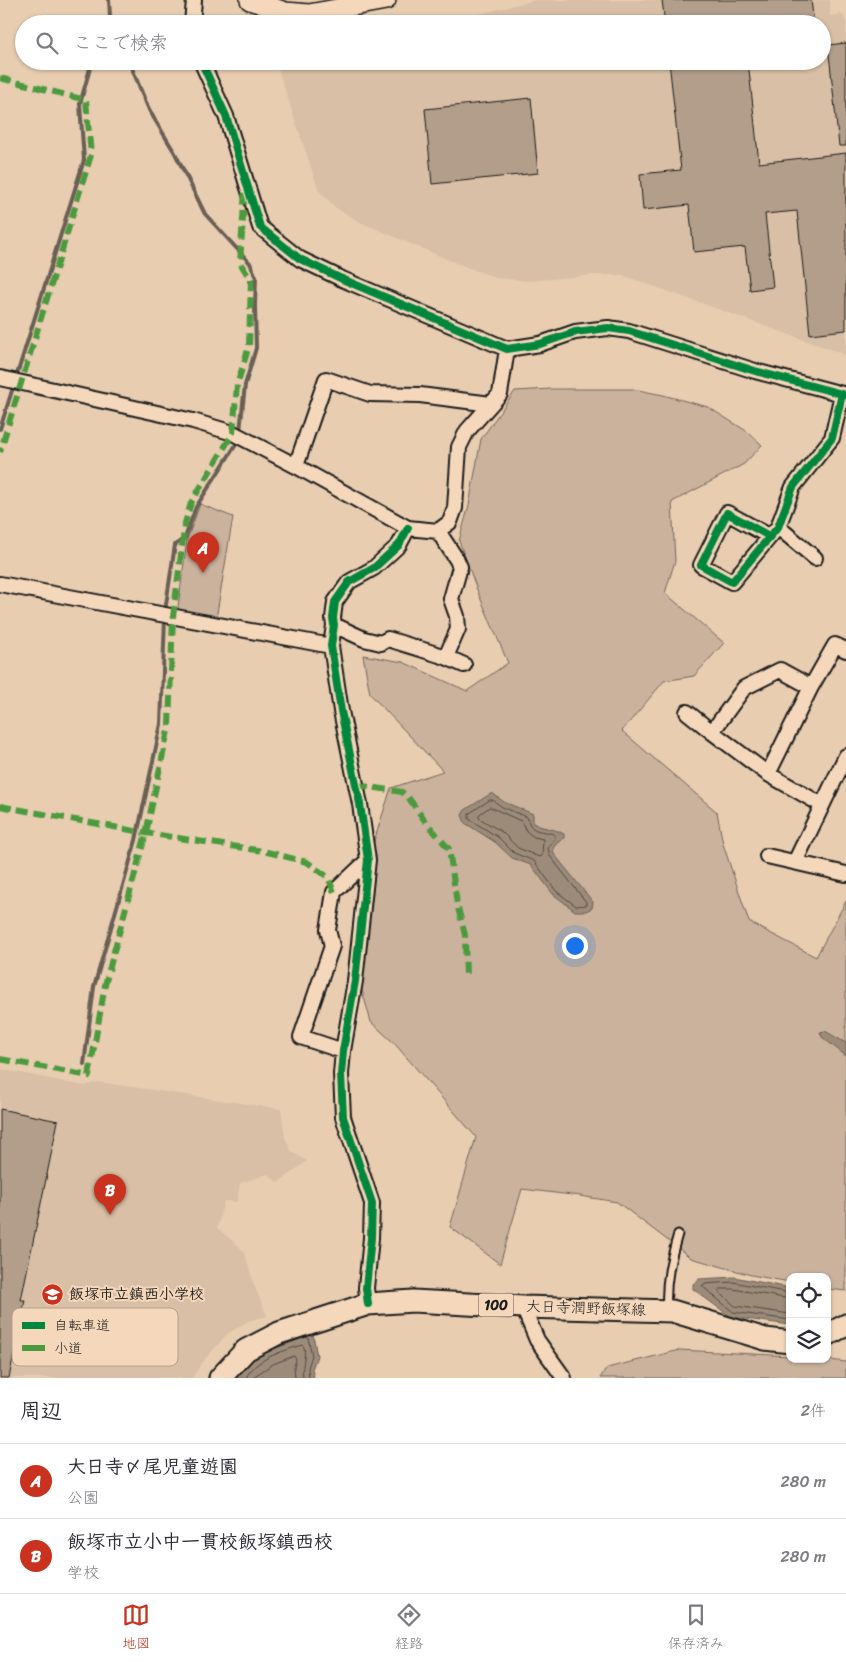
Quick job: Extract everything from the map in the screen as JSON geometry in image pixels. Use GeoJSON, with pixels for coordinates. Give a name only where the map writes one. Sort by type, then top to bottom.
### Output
{"type":"FeatureCollection","features":[{"type":"Feature","properties":{"kind":"main road","name":"大日寺潤野飯塚線"},"geometry":{"type":"LineString","coordinates":[[220,1378],[246,1350],[279,1333],[368,1304],[413,1301],[523,1307],[672,1311],[765,1339],[786,1342]]}},
{"type":"Feature","properties":{"kind":"main road"},"geometry":{"type":"LineString","coordinates":[[831,1333],[846,1325]]}},
{"type":"Feature","properties":{"kind":"street"},"geometry":{"type":"LineString","coordinates":[[193,15],[194,0]]}},
{"type":"Feature","properties":{"kind":"street"},"geometry":{"type":"LineString","coordinates":[[250,0],[285,12],[309,14],[386,0]]}},
{"type":"Feature","properties":{"kind":"street"},"geometry":{"type":"LineString","coordinates":[[205,70],[226,116],[260,227],[300,259],[342,279],[508,349],[540,344],[574,332],[608,328],[629,331],[755,371],[844,395],[832,438],[793,488],[774,531],[732,582],[701,565],[727,513],[774,531],[815,558]]}},
{"type":"Feature","properties":{"kind":"street"},"geometry":{"type":"LineString","coordinates":[[0,378],[193,421],[233,433],[408,528],[438,531],[450,522],[455,508],[459,447],[468,431],[500,394],[508,349]]}},
{"type":"Feature","properties":{"kind":"street"},"geometry":{"type":"LineString","coordinates":[[296,466],[326,379],[370,394],[420,395],[491,404]]}},
{"type":"Feature","properties":{"kind":"street"},"geometry":{"type":"LineString","coordinates":[[368,1304],[366,1288],[372,1238],[372,1204],[343,1117],[341,1074],[342,1051],[355,981],[368,860],[360,804],[341,711],[331,646],[335,602],[349,582],[374,568],[399,545],[408,528]]}},
{"type":"Feature","properties":{"kind":"street"},"geometry":{"type":"LineString","coordinates":[[438,531],[460,567],[451,599],[457,616],[458,629],[446,657]]}},
{"type":"Feature","properties":{"kind":"street"},"geometry":{"type":"LineString","coordinates":[[0,584],[331,646]]}},
{"type":"Feature","properties":{"kind":"street"},"geometry":{"type":"LineString","coordinates":[[334,625],[364,639],[381,643],[388,640],[446,657],[464,665]]}},
{"type":"Feature","properties":{"kind":"street"},"geometry":{"type":"LineString","coordinates":[[768,774],[811,687],[835,645],[846,650]]}},
{"type":"Feature","properties":{"kind":"street"},"geometry":{"type":"LineString","coordinates":[[712,732],[744,688],[780,670],[811,687]]}},
{"type":"Feature","properties":{"kind":"street"},"geometry":{"type":"LineString","coordinates":[[687,712],[768,774],[822,805]]}},
{"type":"Feature","properties":{"kind":"street"},"geometry":{"type":"LineString","coordinates":[[795,862],[846,756]]}},
{"type":"Feature","properties":{"kind":"street"},"geometry":{"type":"LineString","coordinates":[[767,856],[846,874]]}},
{"type":"Feature","properties":{"kind":"street"},"geometry":{"type":"LineString","coordinates":[[342,1051],[301,1037],[332,946],[328,930],[334,892],[368,860]]}},
{"type":"Feature","properties":{"kind":"street"},"geometry":{"type":"LineString","coordinates":[[523,1307],[537,1340],[564,1378]]}},
{"type":"Feature","properties":{"kind":"lane"},"geometry":{"type":"LineString","coordinates":[[667,1311],[666,1292],[671,1258],[678,1234]]}},
{"type":"Feature","properties":{"kind":"shaded area"},"geometry":{"type":"Polygon","coordinates":[[[536,0],[830,0],[830,15],[475,15],[536,0]]]}},
{"type":"Feature","properties":{"kind":"shaded area"},"geometry":{"type":"Polygon","coordinates":[[[841,14],[846,20],[846,355],[622,275],[593,275],[529,281],[496,278],[360,222],[336,208],[319,191],[278,70],[831,70],[831,16],[841,14]]]}},
{"type":"Feature","properties":{"kind":"shaded area"},"geometry":{"type":"Polygon","coordinates":[[[633,389],[663,395],[708,407],[748,432],[762,445],[744,464],[672,502],[675,561],[665,593],[724,643],[694,676],[664,681],[622,731],[717,812],[723,844],[749,922],[816,957],[846,901],[846,1291],[831,1289],[831,1273],[786,1273],[786,1281],[751,1275],[691,1258],[617,1202],[522,1189],[500,1264],[450,1227],[476,1137],[394,1043],[371,1022],[355,966],[368,860],[391,788],[443,771],[370,694],[363,655],[403,662],[467,691],[508,663],[479,595],[459,541],[469,505],[481,439],[515,391],[633,389]]]}},
{"type":"Feature","properties":{"kind":"shaded area"},"geometry":{"type":"Polygon","coordinates":[[[200,504],[233,517],[216,619],[179,612],[178,607],[187,540],[200,504]]]}},
{"type":"Feature","properties":{"kind":"shaded area"},"geometry":{"type":"Polygon","coordinates":[[[0,1069],[85,1086],[98,1082],[281,1109],[285,1138],[292,1152],[307,1161],[278,1183],[268,1174],[240,1183],[237,1202],[224,1201],[217,1228],[244,1251],[254,1285],[267,1316],[248,1321],[227,1334],[201,1364],[192,1378],[0,1378],[0,1069]]]}},
{"type":"Feature","properties":{"kind":"shaded area"},"geometry":{"type":"Polygon","coordinates":[[[680,1350],[786,1356],[786,1363],[831,1363],[831,1360],[846,1362],[846,1378],[600,1378],[607,1368],[680,1350]]]}},
{"type":"Feature","properties":{"kind":"water"},"geometry":{"type":"Polygon","coordinates":[[[492,793],[504,802],[533,814],[533,823],[564,834],[564,838],[553,849],[554,854],[593,902],[592,908],[586,911],[575,911],[553,894],[531,865],[512,858],[495,842],[465,823],[462,815],[465,810],[492,793]]]}},
{"type":"Feature","properties":{"kind":"water"},"geometry":{"type":"Polygon","coordinates":[[[825,1031],[846,1043],[846,1056],[822,1037],[820,1032],[825,1031]]]}},
{"type":"Feature","properties":{"kind":"water"},"geometry":{"type":"Polygon","coordinates":[[[734,1277],[786,1287],[786,1324],[731,1317],[693,1289],[693,1284],[699,1279],[734,1277]]]}},
{"type":"Feature","properties":{"kind":"water"},"geometry":{"type":"Polygon","coordinates":[[[312,1329],[317,1356],[312,1369],[314,1378],[234,1378],[240,1363],[264,1347],[312,1329]]]}},
{"type":"Feature","properties":{"kind":"building"},"geometry":{"type":"Polygon","coordinates":[[[662,0],[811,0],[813,15],[664,15],[662,0]]]}},
{"type":"Feature","properties":{"kind":"building"},"geometry":{"type":"Polygon","coordinates":[[[846,43],[846,146],[839,146],[831,70],[831,45],[846,43]]]}},
{"type":"Feature","properties":{"kind":"building"},"geometry":{"type":"Polygon","coordinates":[[[670,70],[749,70],[759,163],[846,153],[846,330],[810,334],[797,211],[765,214],[773,287],[750,290],[745,247],[694,252],[689,205],[643,210],[640,174],[681,170],[670,70]]]}},
{"type":"Feature","properties":{"kind":"building"},"geometry":{"type":"Polygon","coordinates":[[[531,98],[538,173],[432,184],[425,109],[531,98]]]}},
{"type":"Feature","properties":{"kind":"building"},"geometry":{"type":"Polygon","coordinates":[[[0,1109],[58,1121],[21,1300],[25,1300],[23,1308],[12,1308],[12,1363],[9,1378],[0,1378],[0,1109]]]}},
{"type":"Feature","properties":{"kind":"waterway"},"geometry":{"type":"LineString","coordinates":[[109,0],[110,15]]}},
{"type":"Feature","properties":{"kind":"waterway"},"geometry":{"type":"LineString","coordinates":[[0,429],[84,160],[80,104],[89,70]]}},
{"type":"Feature","properties":{"kind":"waterway"},"geometry":{"type":"LineString","coordinates":[[133,70],[149,110],[175,153],[205,214],[250,263],[256,277],[256,348],[245,385],[239,440],[196,507],[185,538],[175,545],[165,611]]}},
{"type":"Feature","properties":{"kind":"waterway"},"geometry":{"type":"LineString","coordinates":[[84,1064],[94,987],[136,840],[161,724],[165,618]]}},
{"type":"Feature","properties":{"kind":"marked path"},"geometry":{"type":"LineString","coordinates":[[0,78],[86,100],[91,155],[0,452]]}},
{"type":"Feature","properties":{"kind":"marked path"},"geometry":{"type":"LineString","coordinates":[[0,1059],[89,1076],[105,985],[146,833],[169,726],[173,617],[185,523],[191,503],[233,433],[237,385],[249,346],[251,280],[240,263],[245,189]]}},
{"type":"Feature","properties":{"kind":"marked path"},"geometry":{"type":"LineString","coordinates":[[357,785],[402,792],[449,849],[457,904],[465,935],[466,979]]}},
{"type":"Feature","properties":{"kind":"marked path"},"geometry":{"type":"LineString","coordinates":[[0,806],[146,833],[263,851],[307,862],[328,877],[334,892]]}},
{"type":"Feature","properties":{"kind":"cycle path"},"geometry":{"type":"LineString","coordinates":[[205,70],[226,116],[260,227],[300,259],[342,279],[507,349],[540,344],[575,332],[608,328],[629,331],[755,371],[846,395]]}},
{"type":"Feature","properties":{"kind":"cycle path"},"geometry":{"type":"LineString","coordinates":[[769,536],[727,513],[701,565],[732,582],[778,527],[793,487],[832,438],[842,394]]}},
{"type":"Feature","properties":{"kind":"cycle path"},"geometry":{"type":"LineString","coordinates":[[368,1304],[366,1288],[372,1203],[343,1117],[341,1074],[355,981],[368,860],[360,804],[341,711],[331,646],[335,602],[349,582],[374,568],[399,545],[408,528]]}},
{"type":"Feature","properties":{"kind":"place","name":"大日寺〆尾児童遊園"},"geometry":{"type":"Point","coordinates":[203,573]}},
{"type":"Feature","properties":{"kind":"place","name":"飯塚市立小中一貫校飯塚鎮西校"},"geometry":{"type":"Point","coordinates":[110,1215]}},
{"type":"Feature","properties":{"kind":"place","name":"飯塚市立鎮西小学校"},"geometry":{"type":"Point","coordinates":[53,1294]}}]}
